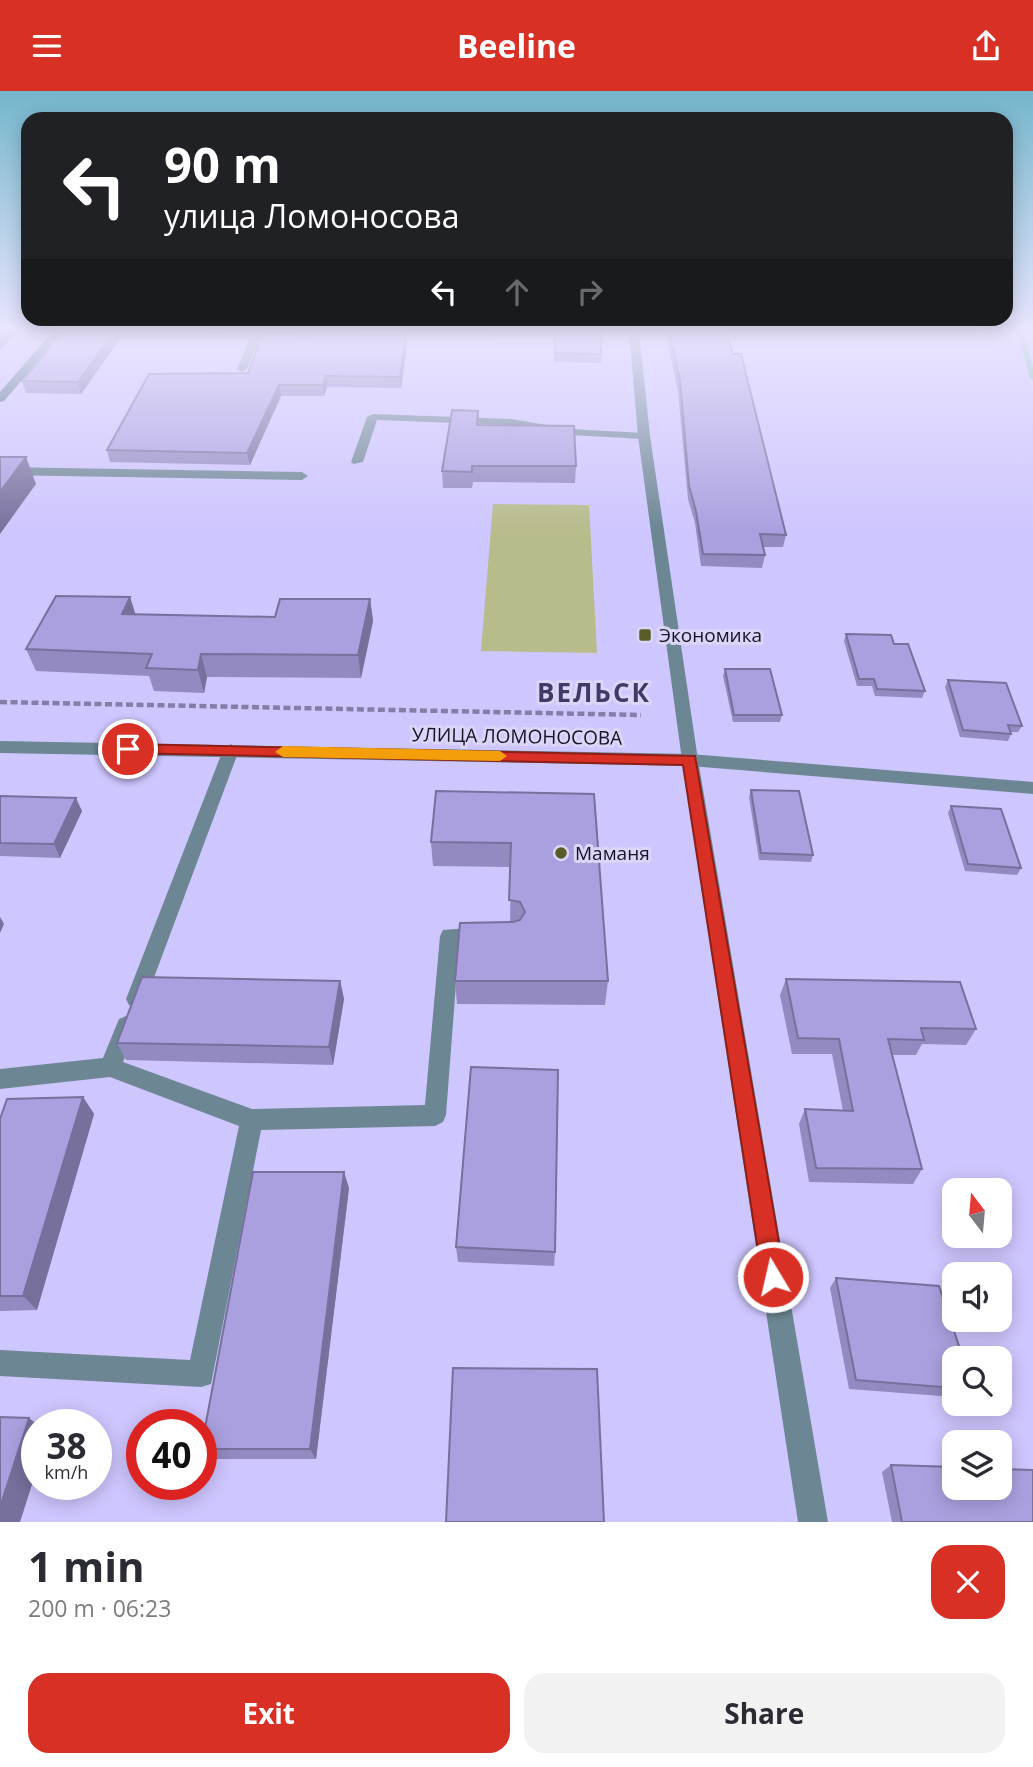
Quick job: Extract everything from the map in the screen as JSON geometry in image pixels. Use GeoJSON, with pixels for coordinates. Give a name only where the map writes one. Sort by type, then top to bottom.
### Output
{"type":"FeatureCollection","features":[{"type":"Feature","properties":{"kind":"street"},"geometry":{"type":"LineString","coordinates":[[640,398],[690,760],[813,1522]]}},
{"type":"Feature","properties":{"kind":"street"},"geometry":{"type":"LineString","coordinates":[[357,462],[373,417],[511,422],[570,432],[644,436]]}},
{"type":"Feature","properties":{"kind":"street"},"geometry":{"type":"LineString","coordinates":[[0,471],[302,477]]}},
{"type":"Feature","properties":{"kind":"street","name":"УЛИЦА ЛОМОНОСОВА"},"geometry":{"type":"LineString","coordinates":[[0,747],[690,760],[1033,788]]}},
{"type":"Feature","properties":{"kind":"street"},"geometry":{"type":"LineString","coordinates":[[110,1067],[230,750]]}},
{"type":"Feature","properties":{"kind":"street"},"geometry":{"type":"LineString","coordinates":[[0,1079],[110,1067],[252,1120],[435,1115],[450,936],[500,935]]}},
{"type":"Feature","properties":{"kind":"street"},"geometry":{"type":"LineString","coordinates":[[0,1363],[201,1374],[252,1120]]}},
{"type":"Feature","properties":{"kind":"path"},"geometry":{"type":"LineString","coordinates":[[0,702],[641,715]]}},
{"type":"Feature","properties":{"kind":"green space"},"geometry":{"type":"Polygon","coordinates":[[[493,504],[589,505],[597,653],[481,651],[493,504]]]}},
{"type":"Feature","properties":{"kind":"building"},"geometry":{"type":"Polygon","coordinates":[[[136,398],[273,398],[247,453],[107,450],[136,398]]]}},
{"type":"Feature","properties":{"kind":"building"},"geometry":{"type":"Polygon","coordinates":[[[682,398],[752,398],[786,535],[760,534],[765,555],[703,554],[689,486],[682,398]]]}},
{"type":"Feature","properties":{"kind":"building"},"geometry":{"type":"Polygon","coordinates":[[[452,410],[478,411],[477,425],[574,426],[576,466],[472,466],[472,472],[442,471],[452,410]]]}},
{"type":"Feature","properties":{"kind":"building"},"geometry":{"type":"Polygon","coordinates":[[[0,457],[26,457],[0,492],[0,457]]]}},
{"type":"Feature","properties":{"kind":"building"},"geometry":{"type":"Polygon","coordinates":[[[56,596],[130,597],[122,614],[275,617],[280,599],[370,599],[358,655],[201,654],[198,670],[146,668],[152,654],[26,649],[56,596]]]}},
{"type":"Feature","properties":{"kind":"building"},"geometry":{"type":"Polygon","coordinates":[[[846,634],[891,635],[894,644],[908,644],[925,691],[877,689],[874,679],[859,679],[846,634]]]}},
{"type":"Feature","properties":{"kind":"building"},"geometry":{"type":"Polygon","coordinates":[[[725,669],[770,669],[782,715],[734,715],[725,669]]]}},
{"type":"Feature","properties":{"kind":"building"},"geometry":{"type":"Polygon","coordinates":[[[948,680],[1006,683],[1022,726],[1008,725],[1011,734],[963,730],[948,680]]]}},
{"type":"Feature","properties":{"kind":"building"},"geometry":{"type":"Polygon","coordinates":[[[751,790],[799,791],[813,855],[761,853],[751,790]]]}},
{"type":"Feature","properties":{"kind":"building"},"geometry":{"type":"Polygon","coordinates":[[[436,791],[594,794],[608,981],[455,981],[460,923],[513,922],[520,920],[525,912],[520,902],[509,900],[511,843],[431,842],[436,791]]]}},
{"type":"Feature","properties":{"kind":"building"},"geometry":{"type":"Polygon","coordinates":[[[0,796],[76,798],[54,844],[0,843],[0,796]]]}},
{"type":"Feature","properties":{"kind":"building"},"geometry":{"type":"Polygon","coordinates":[[[951,806],[1001,809],[1021,868],[968,864],[951,806]]]}},
{"type":"Feature","properties":{"kind":"building"},"geometry":{"type":"Polygon","coordinates":[[[142,977],[340,981],[329,1047],[117,1043],[142,977]]]}},
{"type":"Feature","properties":{"kind":"building"},"geometry":{"type":"Polygon","coordinates":[[[786,979],[960,982],[976,1029],[921,1028],[924,1040],[888,1039],[922,1169],[816,1168],[805,1109],[853,1111],[839,1039],[798,1038],[786,979]]]}},
{"type":"Feature","properties":{"kind":"building"},"geometry":{"type":"Polygon","coordinates":[[[471,1067],[558,1070],[555,1252],[456,1247],[471,1067]]]}},
{"type":"Feature","properties":{"kind":"building"},"geometry":{"type":"Polygon","coordinates":[[[83,1097],[23,1296],[0,1296],[0,1119],[7,1099],[83,1097]]]}},
{"type":"Feature","properties":{"kind":"building"},"geometry":{"type":"Polygon","coordinates":[[[253,1172],[344,1172],[310,1449],[217,1449],[217,1409],[209,1409],[253,1172]]]}},
{"type":"Feature","properties":{"kind":"building"},"geometry":{"type":"Polygon","coordinates":[[[836,1278],[939,1286],[942,1295],[942,1332],[954,1332],[959,1346],[942,1346],[942,1387],[856,1380],[836,1278]]]}},
{"type":"Feature","properties":{"kind":"building"},"geometry":{"type":"Polygon","coordinates":[[[453,1368],[597,1369],[604,1522],[446,1522],[453,1368]]]}},
{"type":"Feature","properties":{"kind":"building"},"geometry":{"type":"Polygon","coordinates":[[[0,1417],[21,1418],[21,1443],[0,1507],[0,1417]]]}},
{"type":"Feature","properties":{"kind":"building"},"geometry":{"type":"Polygon","coordinates":[[[891,1465],[942,1467],[942,1500],[1012,1500],[1012,1469],[1033,1470],[1033,1522],[902,1522],[891,1465]]]}},
{"type":"Feature","properties":{"kind":"slow traffic"},"geometry":{"type":"LineString","coordinates":[[283,752],[500,756]]}},
{"type":"Feature","properties":{"kind":"place","name":"Экономика"},"geometry":{"type":"Point","coordinates":[645,635]}},
{"type":"Feature","properties":{"kind":"place","name":"Маманя"},"geometry":{"type":"Point","coordinates":[561,853]}},
{"type":"Feature","properties":{"kind":"district","name":"ВЕЛЬСК"},"geometry":{"type":"Point","coordinates":[594,693]}},
{"type":"Feature","properties":{"kind":"route"},"geometry":{"type":"LineString","coordinates":[[128,749],[690,760],[773,1277]]}}]}
